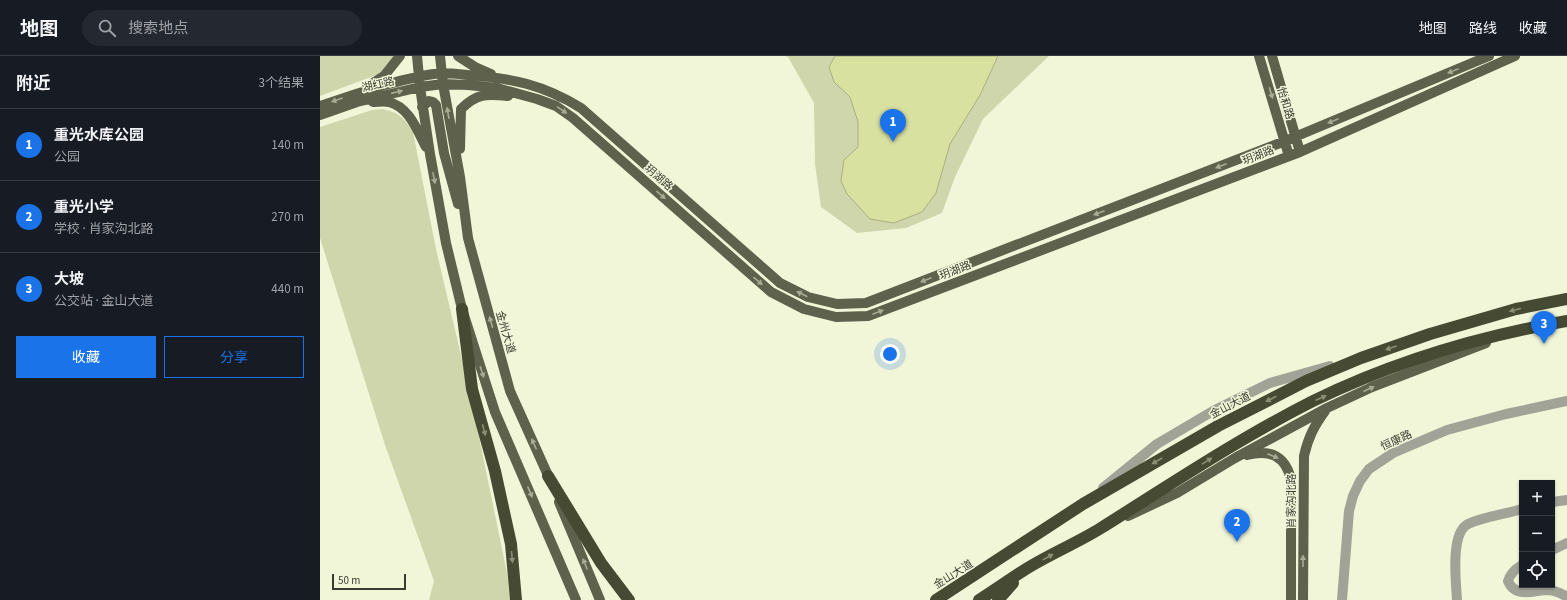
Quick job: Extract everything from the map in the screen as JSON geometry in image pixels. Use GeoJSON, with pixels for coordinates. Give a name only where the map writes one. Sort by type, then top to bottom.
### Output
{"type":"FeatureCollection","features":[{"type":"Feature","properties":{"kind":"highway","name":"金山大道"},"geometry":{"type":"LineString","coordinates":[[936,600],[1083,504],[1218,426],[1306,381],[1361,358],[1430,334],[1509,311],[1567,300]]}},
{"type":"Feature","properties":{"kind":"highway"},"geometry":{"type":"LineString","coordinates":[[462,309],[472,388],[495,471],[511,544],[516,600]]}},
{"type":"Feature","properties":{"kind":"highway"},"geometry":{"type":"LineString","coordinates":[[979,600],[1026,569],[1099,529],[1230,447],[1314,401],[1368,377],[1435,353],[1520,329],[1567,321]]}},
{"type":"Feature","properties":{"kind":"highway"},"geometry":{"type":"LineString","coordinates":[[548,476],[601,564],[629,600]]}},
{"type":"Feature","properties":{"kind":"highway"},"geometry":{"type":"LineString","coordinates":[[998,600],[1026,569]]}},
{"type":"Feature","properties":{"kind":"main road"},"geometry":{"type":"LineString","coordinates":[[359,97],[384,76],[400,56]]}},
{"type":"Feature","properties":{"kind":"main road"},"geometry":{"type":"LineString","coordinates":[[417,56],[422,107],[430,154],[446,243],[462,309],[495,412],[576,600]]}},
{"type":"Feature","properties":{"kind":"main road","name":"金州大道"},"geometry":{"type":"LineString","coordinates":[[440,56],[443,84],[460,177],[468,238],[510,391],[548,476],[600,600]]}},
{"type":"Feature","properties":{"kind":"main road"},"geometry":{"type":"LineString","coordinates":[[458,56],[475,67],[499,77]]}},
{"type":"Feature","properties":{"kind":"main road","name":"怡和路"},"geometry":{"type":"LineString","coordinates":[[1259,56],[1289,156]]}},
{"type":"Feature","properties":{"kind":"main road","name":"怡和路"},"geometry":{"type":"LineString","coordinates":[[1272,56],[1300,152]]}},
{"type":"Feature","properties":{"kind":"main road","name":"玥湖路"},"geometry":{"type":"LineString","coordinates":[[442,73],[499,77],[543,88],[562,96],[581,108],[780,283],[808,297],[837,304],[866,303],[1285,141],[1489,56]]}},
{"type":"Feature","properties":{"kind":"main road","name":"玥湖路"},"geometry":{"type":"LineString","coordinates":[[443,84],[468,84],[497,88],[556,106],[573,118],[771,292],[804,309],[836,317],[868,316],[1300,152],[1516,56]]}},
{"type":"Feature","properties":{"kind":"main road","name":"湖红路"},"geometry":{"type":"LineString","coordinates":[[320,106],[419,82],[442,73]]}},
{"type":"Feature","properties":{"kind":"main road","name":"湖红路"},"geometry":{"type":"LineString","coordinates":[[419,82],[443,84]]}},
{"type":"Feature","properties":{"kind":"main road"},"geometry":{"type":"LineString","coordinates":[[460,177],[459,121],[461,109],[478,96],[489,94],[537,99]]}},
{"type":"Feature","properties":{"kind":"main road"},"geometry":{"type":"LineString","coordinates":[[359,97],[389,102],[402,108],[412,121],[430,154]]}},
{"type":"Feature","properties":{"kind":"main road","name":"湖红路"},"geometry":{"type":"LineString","coordinates":[[320,115],[359,97]]}},
{"type":"Feature","properties":{"kind":"main road"},"geometry":{"type":"LineString","coordinates":[[422,107],[429,101],[436,105],[444,153],[468,238]]}},
{"type":"Feature","properties":{"kind":"main road"},"geometry":{"type":"LineString","coordinates":[[1099,529],[1177,493],[1235,458],[1327,408],[1372,387],[1520,329]]}},
{"type":"Feature","properties":{"kind":"main road","name":"肖家沟北路"},"geometry":{"type":"LineString","coordinates":[[1303,600],[1304,456],[1308,439],[1314,425],[1327,408]]}},
{"type":"Feature","properties":{"kind":"main road","name":"肖家沟北路"},"geometry":{"type":"LineString","coordinates":[[1235,458],[1254,453],[1264,453],[1274,455],[1288,468],[1291,479],[1291,600]]}},
{"type":"Feature","properties":{"kind":"street","name":"恒康路"},"geometry":{"type":"LineString","coordinates":[[1342,600],[1349,511],[1353,496],[1360,481],[1369,469],[1393,453],[1447,430],[1506,414],[1567,401]]}},
{"type":"Feature","properties":{"kind":"street"},"geometry":{"type":"LineString","coordinates":[[1555,502],[1567,500]]}},
{"type":"Feature","properties":{"kind":"street"},"geometry":{"type":"LineString","coordinates":[[1456,600],[1456,544],[1460,533],[1467,524],[1519,511]]}},
{"type":"Feature","properties":{"kind":"street"},"geometry":{"type":"LineString","coordinates":[[1555,549],[1567,543]]}},
{"type":"Feature","properties":{"kind":"street"},"geometry":{"type":"LineString","coordinates":[[1519,567],[1512,572],[1509,577],[1508,582],[1514,589],[1526,593],[1546,590],[1557,592],[1567,597]]}},
{"type":"Feature","properties":{"kind":"shaded area"},"geometry":{"type":"Polygon","coordinates":[[[320,56],[396,56],[379,74],[320,96],[320,56]]]}},
{"type":"Feature","properties":{"kind":"shaded area"},"geometry":{"type":"Polygon","coordinates":[[[785,56],[1049,56],[983,119],[955,177],[942,213],[906,228],[857,233],[821,207],[815,164],[814,103],[788,57],[785,56]]]}},
{"type":"Feature","properties":{"kind":"shaded area"},"geometry":{"type":"Polygon","coordinates":[[[835,56],[998,56],[980,95],[950,144],[936,193],[922,212],[894,223],[870,219],[847,194],[841,181],[844,160],[858,147],[858,122],[850,97],[834,82],[829,67],[835,56]]]}},
{"type":"Feature","properties":{"kind":"shaded area"},"geometry":{"type":"Polygon","coordinates":[[[383,109],[401,116],[413,132],[436,249],[470,393],[507,573],[510,600],[429,600],[434,581],[385,445],[320,238],[320,127],[372,110],[383,109]]]}},
{"type":"Feature","properties":{"kind":"place","name":"重光水库公园"},"geometry":{"type":"Point","coordinates":[893,142]}},
{"type":"Feature","properties":{"kind":"place","name":"大坡"},"geometry":{"type":"Point","coordinates":[1544,344]}},
{"type":"Feature","properties":{"kind":"place","name":"重光小学"},"geometry":{"type":"Point","coordinates":[1237,542]}}]}
